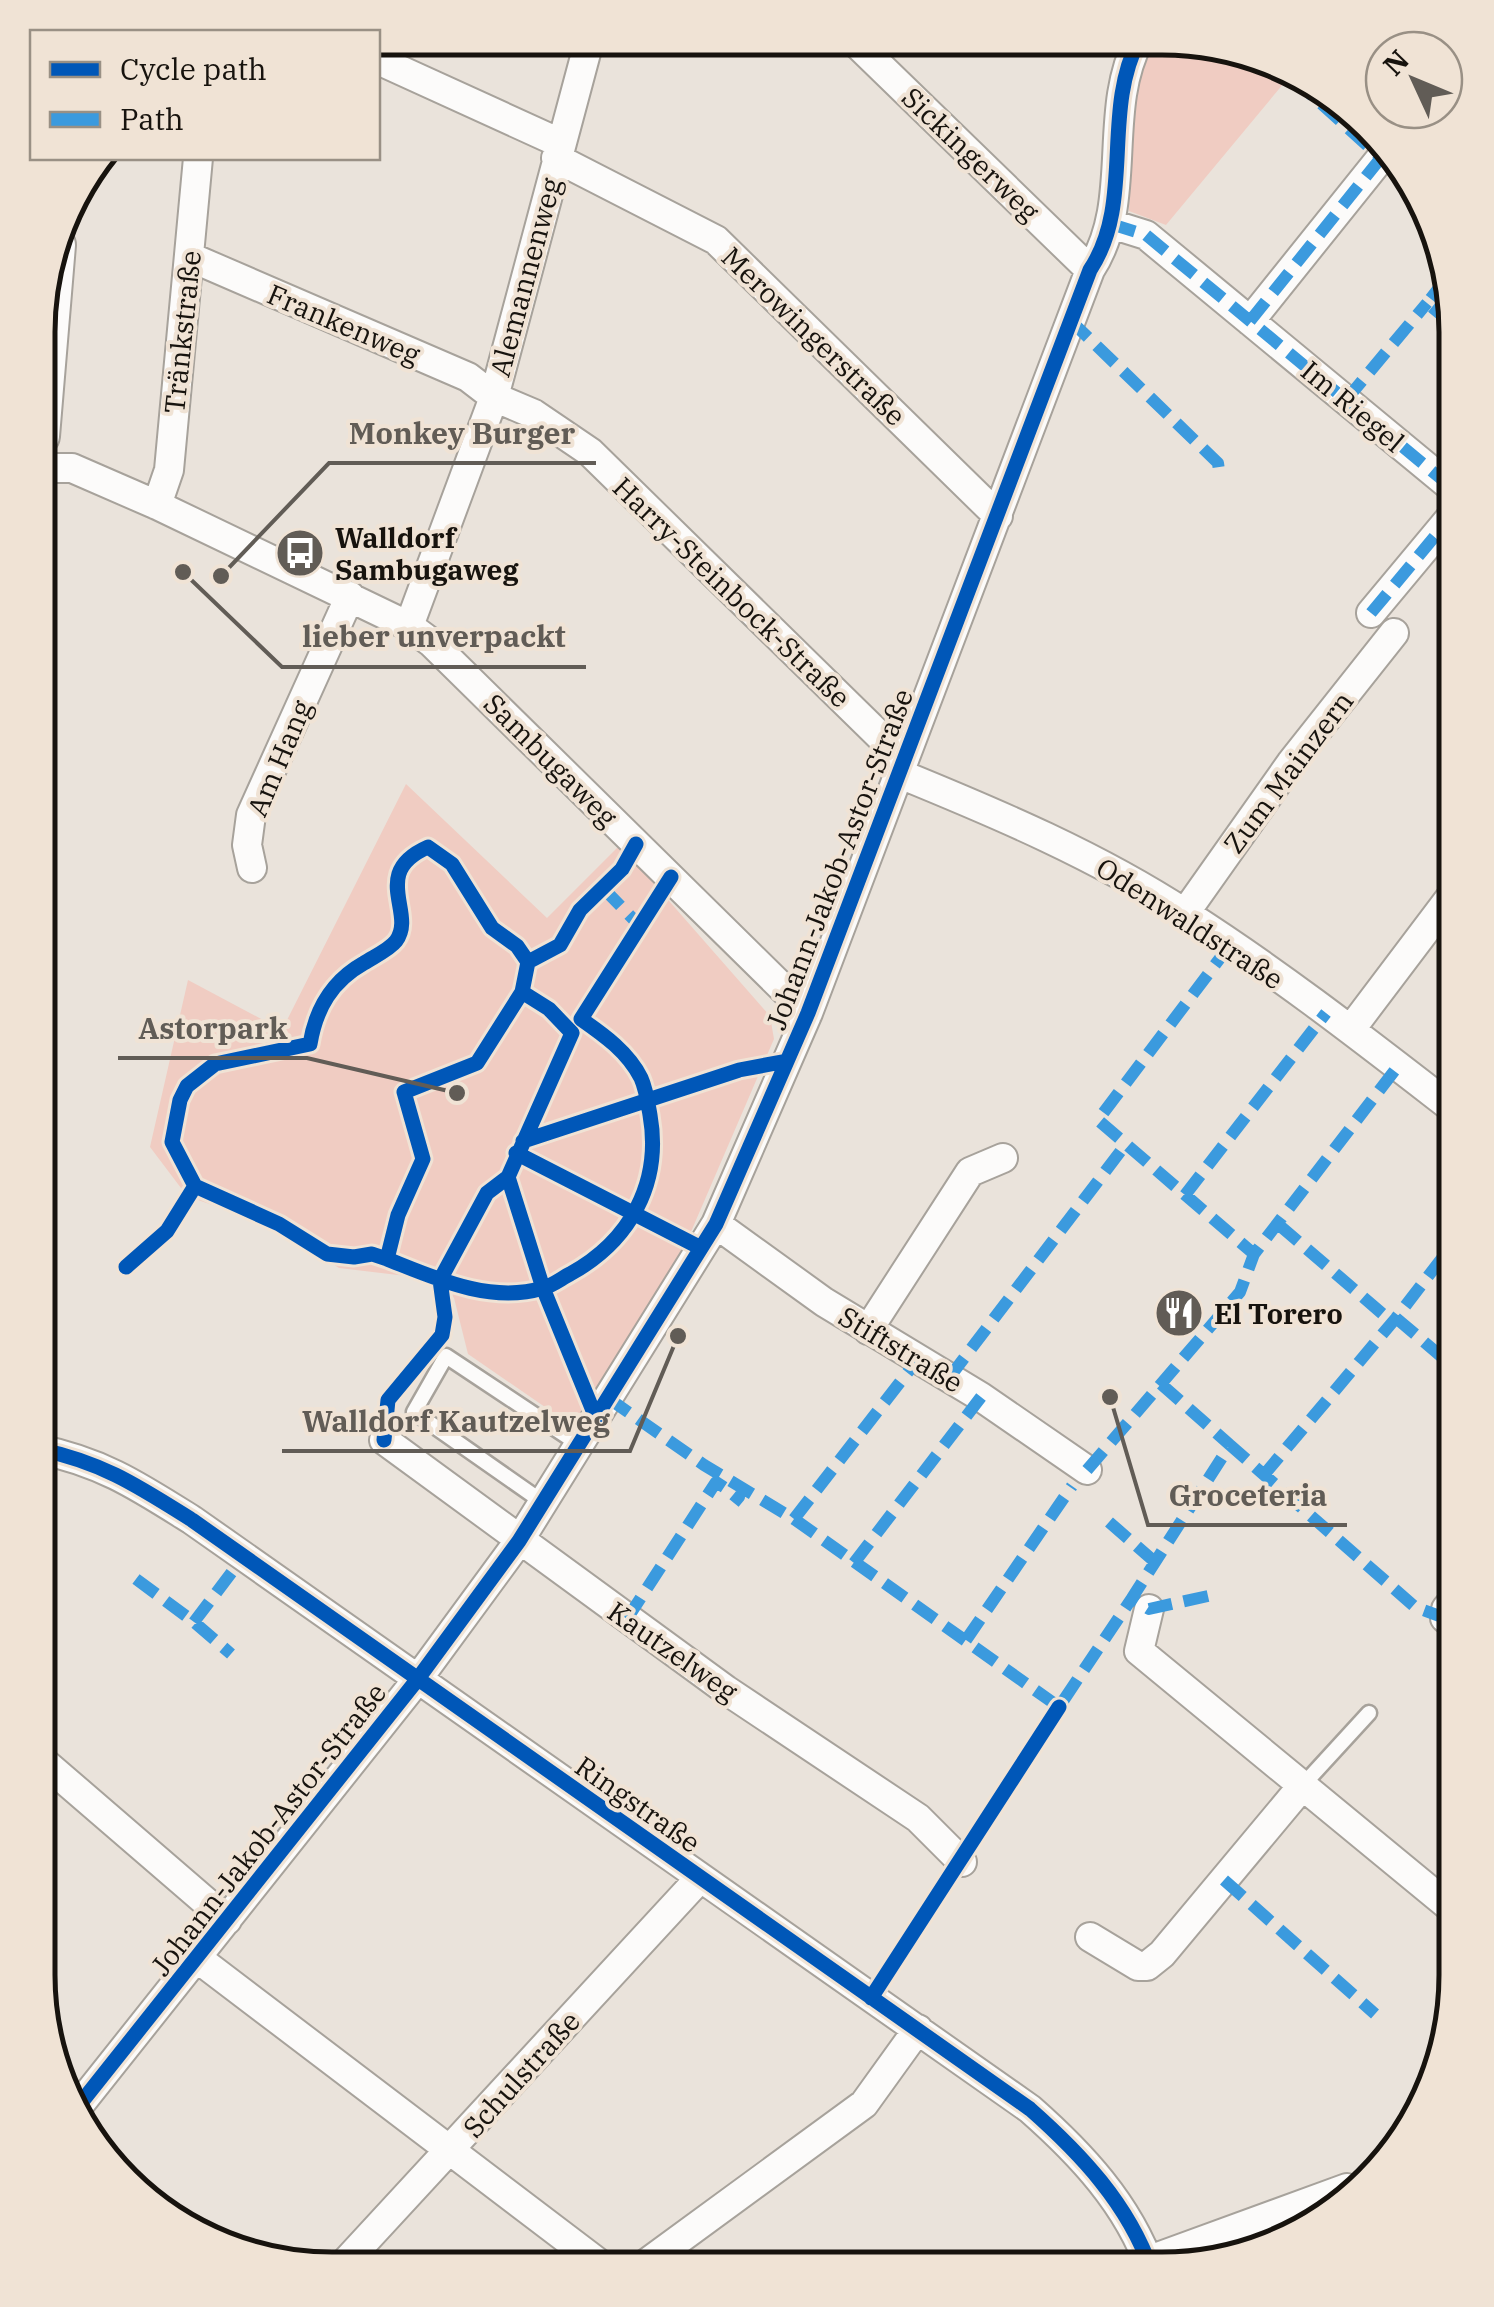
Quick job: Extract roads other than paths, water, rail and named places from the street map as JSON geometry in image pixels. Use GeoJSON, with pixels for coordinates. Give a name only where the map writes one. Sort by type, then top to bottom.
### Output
{"type":"FeatureCollection","features":[{"type":"Feature","properties":{"kind":"street","name":"Alemannenweg"},"geometry":{"type":"LineString","coordinates":[[410,626],[494,396],[585,55]]}},
{"type":"Feature","properties":{"kind":"street","name":"Sickingerweg"},"geometry":{"type":"LineString","coordinates":[[868,55],[1090,270]]}},
{"type":"Feature","properties":{"kind":"street","name":"Johann-Jakob-Astor-Straße"},"geometry":{"type":"LineString","coordinates":[[84,2098],[417,1680],[519,1542],[716,1224],[808,1013],[1090,270],[1102,252],[1111,224],[1120,94],[1134,55]]}},
{"type":"Feature","properties":{"kind":"street","name":"Merowingerstraße"},"geometry":{"type":"LineString","coordinates":[[380,61],[558,150],[716,240],[998,516]]}},
{"type":"Feature","properties":{"kind":"street","name":"Tränkstraße"},"geometry":{"type":"LineString","coordinates":[[158,505],[169,470],[198,160]]}},
{"type":"Feature","properties":{"kind":"street"},"geometry":{"type":"LineString","coordinates":[[1250,321],[1379,160]]}},
{"type":"Feature","properties":{"kind":"street","name":"Im Riegel"},"geometry":{"type":"LineString","coordinates":[[1111,224],[1146,235],[1439,477]]}},
{"type":"Feature","properties":{"kind":"street","name":"Frankenweg"},"geometry":{"type":"LineString","coordinates":[[190,258],[468,377],[494,396]]}},
{"type":"Feature","properties":{"kind":"street","name":"Harry-Steinbock-Straße"},"geometry":{"type":"LineString","coordinates":[[494,396],[534,414],[590,452],[888,744],[900,774]]}},
{"type":"Feature","properties":{"kind":"street","name":"Sambugaweg"},"geometry":{"type":"LineString","coordinates":[[55,468],[72,468],[158,505],[410,626],[432,643],[808,1013]]}},
{"type":"Feature","properties":{"kind":"street"},"geometry":{"type":"LineString","coordinates":[[1371,614],[1439,532]]}},
{"type":"Feature","properties":{"kind":"street","name":"Am Hang"},"geometry":{"type":"LineString","coordinates":[[252,868],[247,845],[252,815],[350,596]]}},
{"type":"Feature","properties":{"kind":"street","name":"Zum Mainzern"},"geometry":{"type":"LineString","coordinates":[[1185,913],[1291,763],[1394,632]]}},
{"type":"Feature","properties":{"kind":"street","name":"Odenwaldstraße"},"geometry":{"type":"LineString","coordinates":[[900,774],[975,804],[1087,857],[1185,913],[1351,1029],[1439,1097]]}},
{"type":"Feature","properties":{"kind":"street"},"geometry":{"type":"LineString","coordinates":[[1351,1029],[1439,913]]}},
{"type":"Feature","properties":{"kind":"street"},"geometry":{"type":"LineString","coordinates":[[868,1330],[970,1172],[1003,1158]]}},
{"type":"Feature","properties":{"kind":"street","name":"Stiftstraße"},"geometry":{"type":"LineString","coordinates":[[716,1224],[868,1330],[981,1397],[1087,1470]]}},
{"type":"Feature","properties":{"kind":"street","name":"Kautzelweg"},"geometry":{"type":"LineString","coordinates":[[384,1440],[726,1690],[918,1818],[962,1862]]}},
{"type":"Feature","properties":{"kind":"street","name":"Ringstraße"},"geometry":{"type":"LineString","coordinates":[[55,1453],[118,1474],[178,1510],[1030,2109],[1070,2144],[1115,2198],[1136,2252]]}},
{"type":"Feature","properties":{"kind":"street"},"geometry":{"type":"LineString","coordinates":[[1149,1610],[1140,1651],[1438,1897]]}},
{"type":"Feature","properties":{"kind":"street"},"geometry":{"type":"LineString","coordinates":[[55,1773],[227,1920]]}},
{"type":"Feature","properties":{"kind":"street"},"geometry":{"type":"LineString","coordinates":[[1090,1937],[1138,1966],[1146,1966],[1162,1954],[1303,1785]]}},
{"type":"Feature","properties":{"kind":"street","name":"Schulstraße"},"geometry":{"type":"LineString","coordinates":[[355,2252],[700,1878]]}},
{"type":"Feature","properties":{"kind":"street"},"geometry":{"type":"LineString","coordinates":[[196,1958],[584,2252]]}},
{"type":"Feature","properties":{"kind":"street"},"geometry":{"type":"LineString","coordinates":[[662,2252],[864,2104],[918,2029]]}},
{"type":"Feature","properties":{"kind":"street"},"geometry":{"type":"LineString","coordinates":[[1182,2251],[1333,2193]]}},
{"type":"Feature","properties":{"kind":"lane"},"geometry":{"type":"LineString","coordinates":[[544,1503],[414,1412],[446,1356],[580,1445]]}},
{"type":"Feature","properties":{"kind":"lane"},"geometry":{"type":"LineString","coordinates":[[1303,1785],[1370,1712]]}},
{"type":"Feature","properties":{"kind":"place","name":"Walldorf Sambugaweg"},"geometry":{"type":"Point","coordinates":[300,553]}},
{"type":"Feature","properties":{"kind":"place","name":"lieber unverpackt"},"geometry":{"type":"Point","coordinates":[183,572]}},
{"type":"Feature","properties":{"kind":"place","name":"Monkey Burger"},"geometry":{"type":"Point","coordinates":[221,576]}},
{"type":"Feature","properties":{"kind":"place","name":"Astorpark"},"geometry":{"type":"Point","coordinates":[457,1093]}},
{"type":"Feature","properties":{"kind":"place","name":"El Torero"},"geometry":{"type":"Point","coordinates":[1179,1313]}},
{"type":"Feature","properties":{"kind":"place","name":"Walldorf Kautzelweg"},"geometry":{"type":"Point","coordinates":[678,1336]}},
{"type":"Feature","properties":{"kind":"place","name":"Groceteria"},"geometry":{"type":"Point","coordinates":[1110,1397]}}]}
